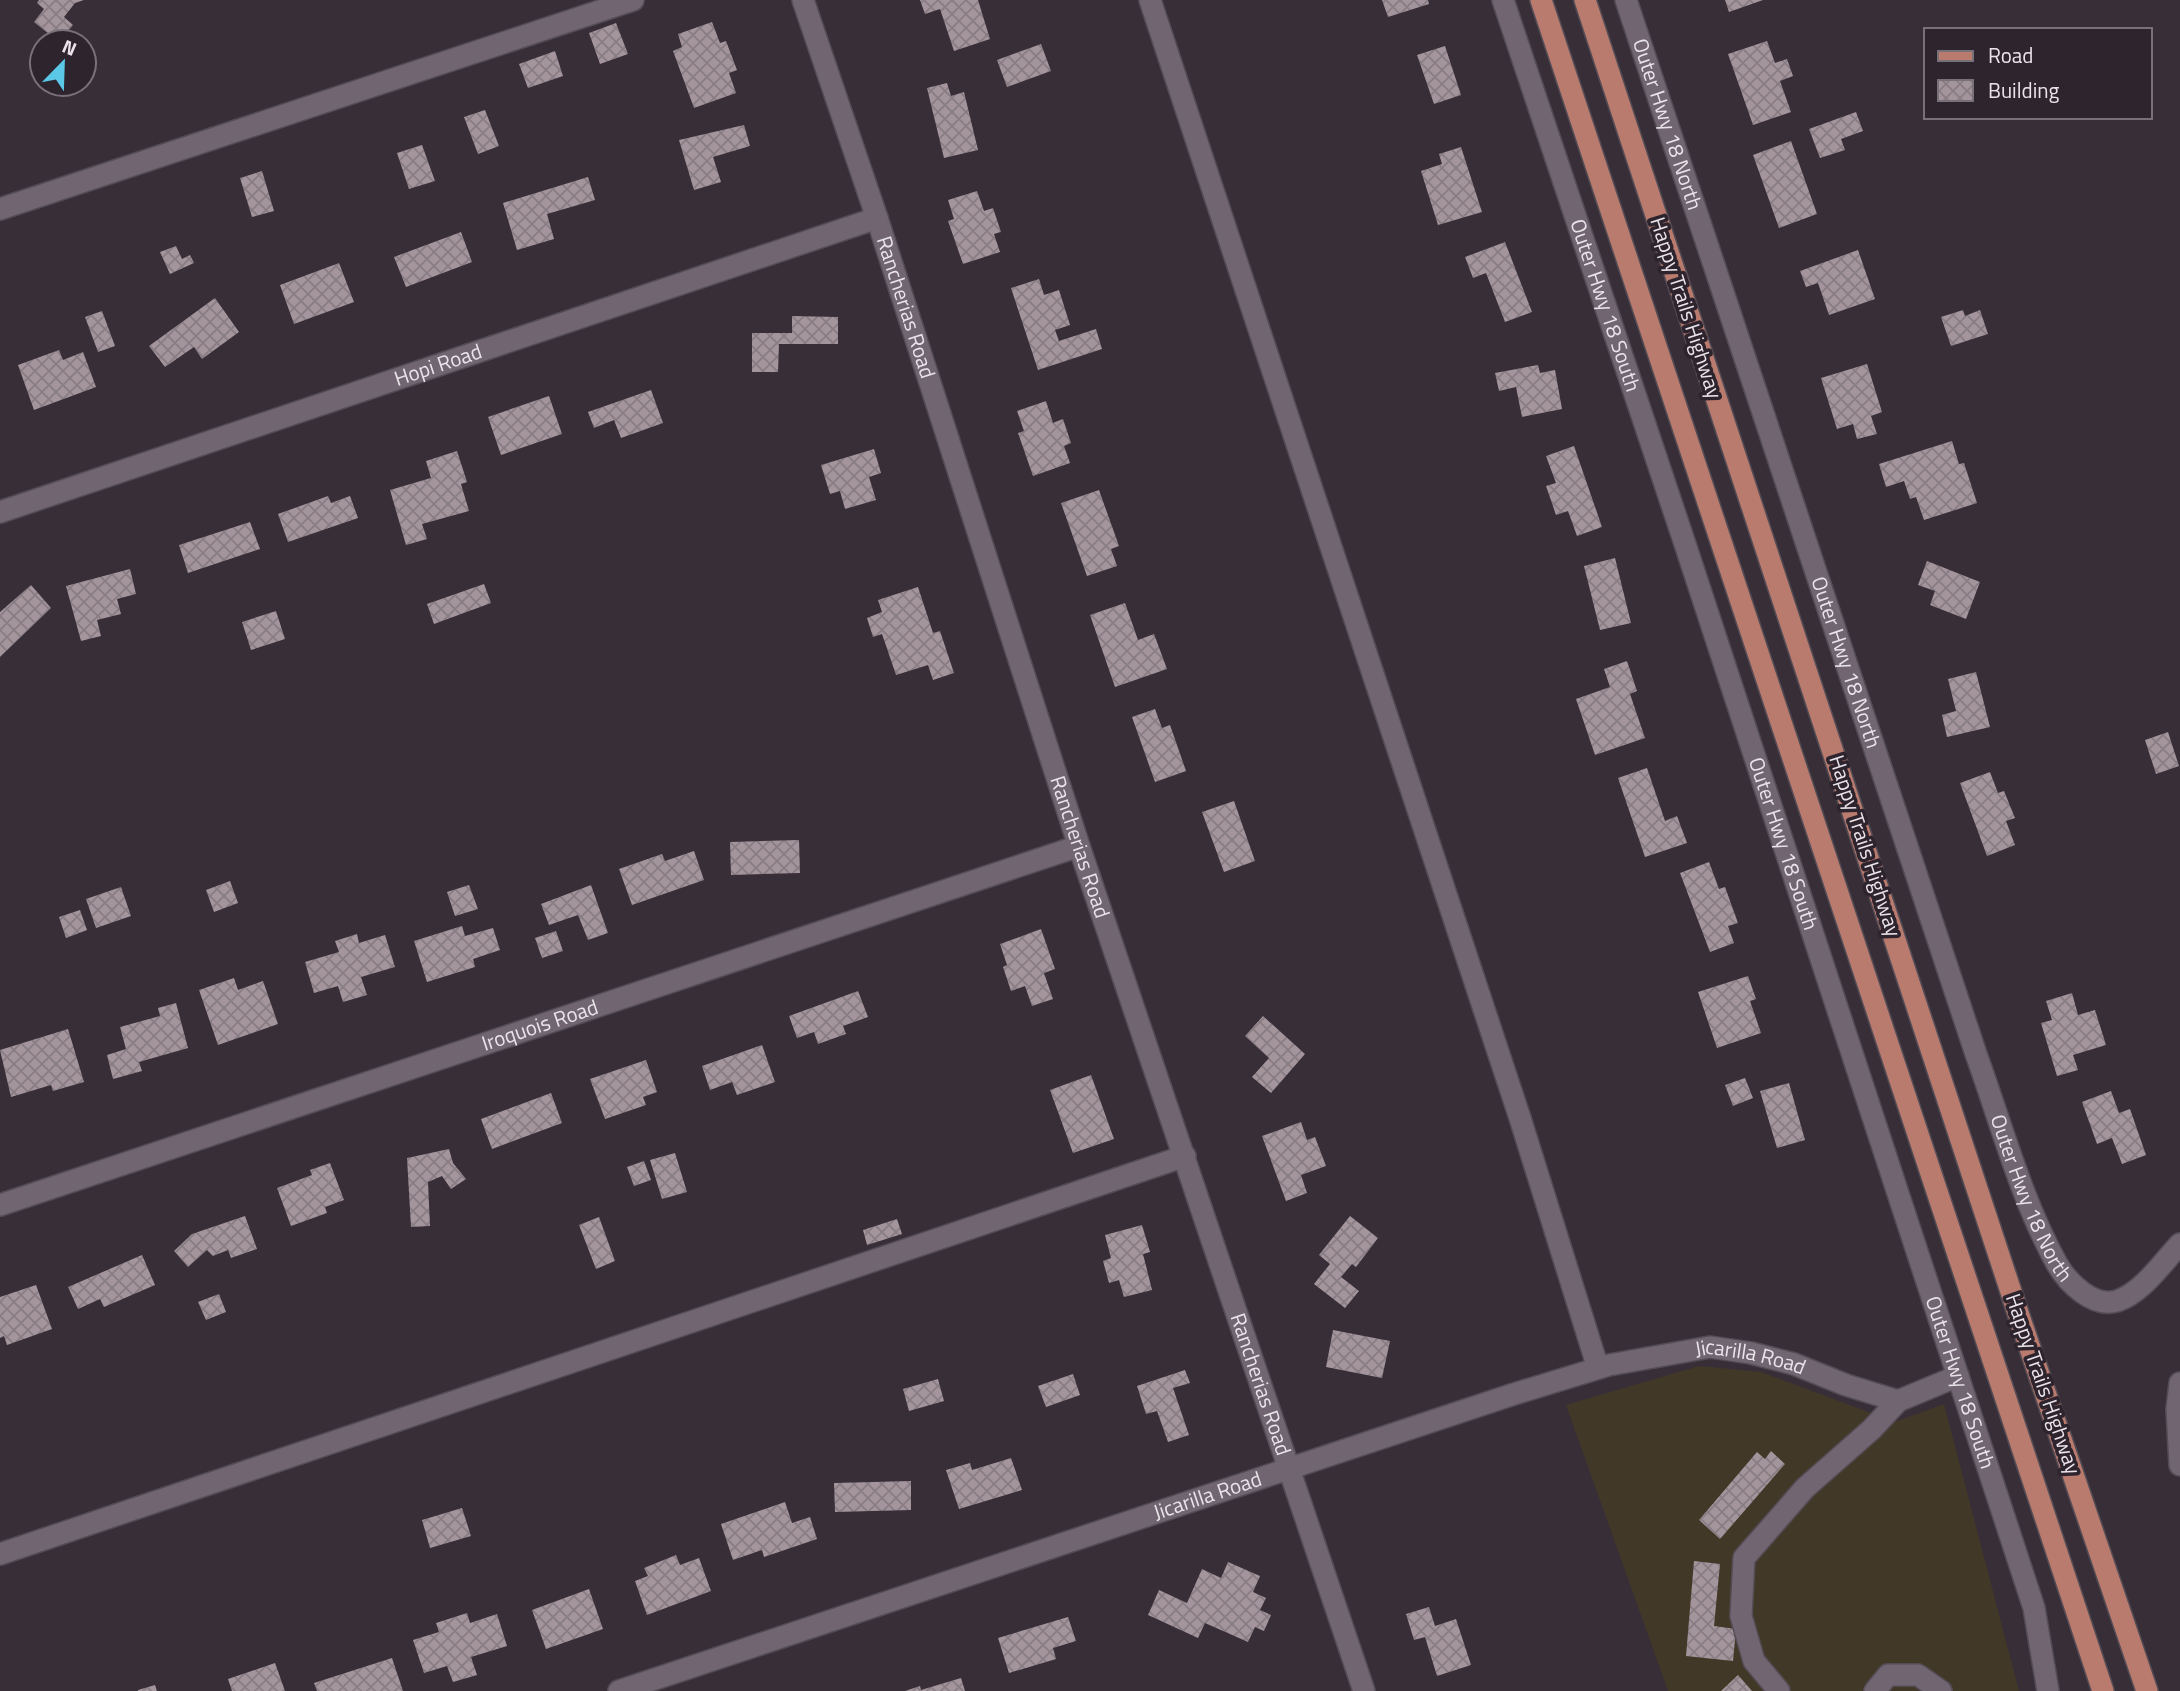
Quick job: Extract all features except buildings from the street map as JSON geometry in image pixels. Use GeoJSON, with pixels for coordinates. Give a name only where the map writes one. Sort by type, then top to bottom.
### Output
{"type":"FeatureCollection","features":[{"type":"Feature","properties":{"kind":"main road","name":"Happy Trails Highway"},"geometry":{"type":"LineString","coordinates":[[1541,0],[2103,1691]]}},
{"type":"Feature","properties":{"kind":"main road","name":"Happy Trails Highway"},"geometry":{"type":"LineString","coordinates":[[1585,0],[2014,1300],[2147,1691]]}},
{"type":"Feature","properties":{"kind":"street"},"geometry":{"type":"LineString","coordinates":[[0,209],[633,0]]}},
{"type":"Feature","properties":{"kind":"street","name":"Rancherias Road"},"geometry":{"type":"LineString","coordinates":[[803,0],[877,218],[1079,846],[1364,1691]]}},
{"type":"Feature","properties":{"kind":"street"},"geometry":{"type":"LineString","coordinates":[[1150,0],[1515,1105],[1598,1368]]}},
{"type":"Feature","properties":{"kind":"street","name":"Outer Hwy 18 South"},"geometry":{"type":"LineString","coordinates":[[1503,0],[1686,547],[2034,1608],[2048,1691]]}},
{"type":"Feature","properties":{"kind":"street","name":"Outer Hwy 18 North"},"geometry":{"type":"LineString","coordinates":[[1626,0],[1976,1054],[2034,1213],[2058,1265],[2075,1287],[2101,1302],[2117,1301],[2140,1286],[2180,1244]]}},
{"type":"Feature","properties":{"kind":"street","name":"Hopi Road"},"geometry":{"type":"LineString","coordinates":[[0,512],[877,218]]}},
{"type":"Feature","properties":{"kind":"street","name":"Iroquois Road"},"geometry":{"type":"LineString","coordinates":[[0,1205],[1079,846]]}},
{"type":"Feature","properties":{"kind":"street"},"geometry":{"type":"LineString","coordinates":[[0,1554],[1185,1156]]}},
{"type":"Feature","properties":{"kind":"street","name":"Jicarilla Road"},"geometry":{"type":"LineString","coordinates":[[619,1691],[1598,1368],[1710,1347],[1751,1353],[1794,1364],[1846,1385],[1898,1401]]}},
{"type":"Feature","properties":{"kind":"street"},"geometry":{"type":"LineString","coordinates":[[1779,1691],[1754,1661],[1741,1616],[1744,1558],[1805,1488],[1872,1429],[1898,1401],[1958,1376]]}},
{"type":"Feature","properties":{"kind":"street"},"geometry":{"type":"LineString","coordinates":[[2180,1383],[2177,1409],[2180,1465]]}},
{"type":"Feature","properties":{"kind":"street"},"geometry":{"type":"LineString","coordinates":[[1875,1691],[1888,1675],[1918,1675],[1941,1691]]}},
{"type":"Feature","properties":{"kind":"shaded area"},"geometry":{"type":"Polygon","coordinates":[[[1699,1366],[1761,1372],[1895,1422],[1944,1404],[2019,1691],[1668,1691],[1566,1405],[1699,1366]]]}}]}
